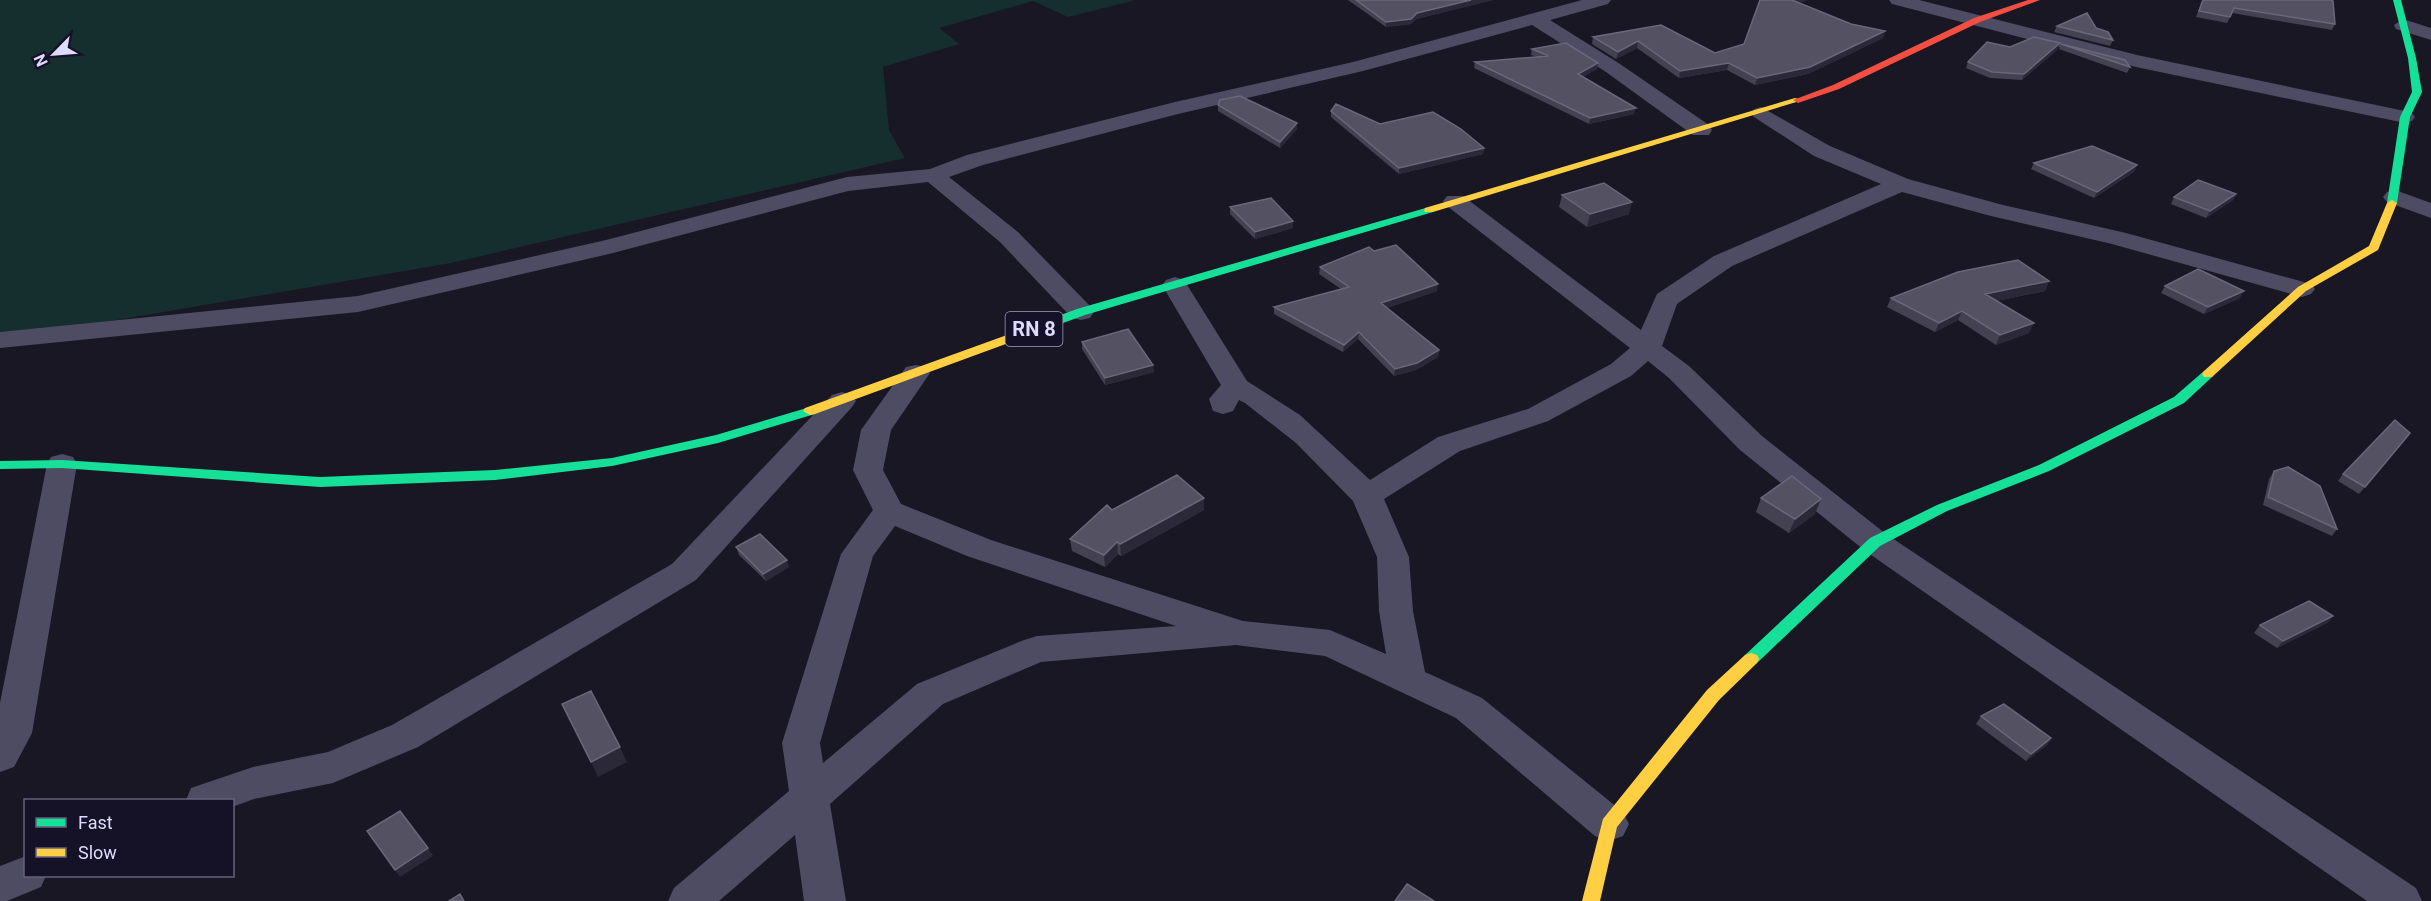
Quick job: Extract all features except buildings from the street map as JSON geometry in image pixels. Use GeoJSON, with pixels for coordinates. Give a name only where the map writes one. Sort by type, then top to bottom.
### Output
{"type":"FeatureCollection","features":[{"type":"Feature","properties":{"kind":"main road","name":"RN 8"},"geometry":{"type":"LineString","coordinates":[[0,465],[62,464],[320,482],[495,475],[612,462],[718,439],[842,401],[1081,312],[1761,113],[1836,87],[1977,20],[2037,0]]}},
{"type":"Feature","properties":{"kind":"main road"},"geometry":{"type":"LineString","coordinates":[[1591,901],[1609,824],[1713,695],[1875,542],[1942,508],[2044,468],[2179,400],[2302,289],[2374,248],[2396,197],[2405,117],[2424,94],[2397,0]]}},
{"type":"Feature","properties":{"kind":"street"},"geometry":{"type":"LineString","coordinates":[[0,340],[358,304],[609,247],[847,184],[933,176],[975,160],[1175,108],[1346,69],[1602,0]]}},
{"type":"Feature","properties":{"kind":"street"},"geometry":{"type":"LineString","coordinates":[[1898,0],[2136,61],[2405,117]]}},
{"type":"Feature","properties":{"kind":"street"},"geometry":{"type":"LineString","coordinates":[[1533,17],[1613,68],[1701,130]]}},
{"type":"Feature","properties":{"kind":"street"},"geometry":{"type":"LineString","coordinates":[[2403,25],[2431,33]]}},
{"type":"Feature","properties":{"kind":"street"},"geometry":{"type":"LineString","coordinates":[[1761,113],[1822,151],[1900,184],[1999,211],[2117,238],[2302,289]]}},
{"type":"Feature","properties":{"kind":"street"},"geometry":{"type":"LineString","coordinates":[[933,176],[1009,237],[1081,312]]}},
{"type":"Feature","properties":{"kind":"street"},"geometry":{"type":"LineString","coordinates":[[1367,496],[1449,444],[1538,415],[1567,397],[1621,370],[1647,348],[1666,300],[1723,261],[1900,184]]}},
{"type":"Feature","properties":{"kind":"street"},"geometry":{"type":"LineString","coordinates":[[2396,197],[2431,211]]}},
{"type":"Feature","properties":{"kind":"street"},"geometry":{"type":"LineString","coordinates":[[1455,201],[1679,372],[1751,443],[1875,542],[2401,901]]}},
{"type":"Feature","properties":{"kind":"street"},"geometry":{"type":"LineString","coordinates":[[1174,285],[1230,396],[1255,396],[1304,434],[1367,496],[1393,557],[1395,611],[1409,680]]}},
{"type":"Feature","properties":{"kind":"street"},"geometry":{"type":"LineString","coordinates":[[916,373],[876,430],[868,471],[889,511],[980,548],[1242,634]]}},
{"type":"Feature","properties":{"kind":"street"},"geometry":{"type":"LineString","coordinates":[[211,799],[253,783],[333,767],[405,736],[684,572],[842,401]]}},
{"type":"Feature","properties":{"kind":"street"},"geometry":{"type":"LineString","coordinates":[[0,756],[13,733],[62,464]]}},
{"type":"Feature","properties":{"kind":"street"},"geometry":{"type":"LineString","coordinates":[[825,901],[801,743],[857,554],[889,511]]}},
{"type":"Feature","properties":{"kind":"street"},"geometry":{"type":"LineString","coordinates":[[689,901],[930,694],[1036,649],[1242,634],[1330,643],[1469,708],[1609,824]]}},
{"type":"Feature","properties":{"kind":"street"},"geometry":{"type":"LineString","coordinates":[[0,885],[24,875]]}},
{"type":"Feature","properties":{"kind":"green space"},"geometry":{"type":"Polygon","coordinates":[[[0,0],[1136,0],[1068,17],[1033,1],[939,28],[959,44],[883,67],[889,130],[905,158],[451,263],[0,340],[0,0]]]}},
{"type":"Feature","properties":{"kind":"traffic: fast"},"geometry":{"type":"LineString","coordinates":[[2392,203],[2405,117],[2417,92],[2412,58],[2397,0]]}},
{"type":"Feature","properties":{"kind":"traffic: fast"},"geometry":{"type":"LineString","coordinates":[[1029,331],[1081,312],[1429,210]]}},
{"type":"Feature","properties":{"kind":"traffic: fast"},"geometry":{"type":"LineString","coordinates":[[1751,659],[1875,542],[1942,508],[2044,468],[2179,400],[2208,374]]}},
{"type":"Feature","properties":{"kind":"traffic: fast"},"geometry":{"type":"LineString","coordinates":[[0,465],[62,464],[320,482],[495,475],[612,462],[718,439],[810,411]]}},
{"type":"Feature","properties":{"kind":"traffic: slow"},"geometry":{"type":"LineString","coordinates":[[1429,210],[1798,100]]}},
{"type":"Feature","properties":{"kind":"traffic: slow"},"geometry":{"type":"LineString","coordinates":[[2208,374],[2302,289],[2374,248],[2392,203]]}},
{"type":"Feature","properties":{"kind":"traffic: slow"},"geometry":{"type":"LineString","coordinates":[[810,411],[1029,331]]}},
{"type":"Feature","properties":{"kind":"traffic: slow"},"geometry":{"type":"LineString","coordinates":[[1591,901],[1609,824],[1713,695],[1751,659]]}},
{"type":"Feature","properties":{"kind":"traffic: jam"},"geometry":{"type":"LineString","coordinates":[[1798,100],[1836,87],[1977,20],[2036,0]]}}]}
